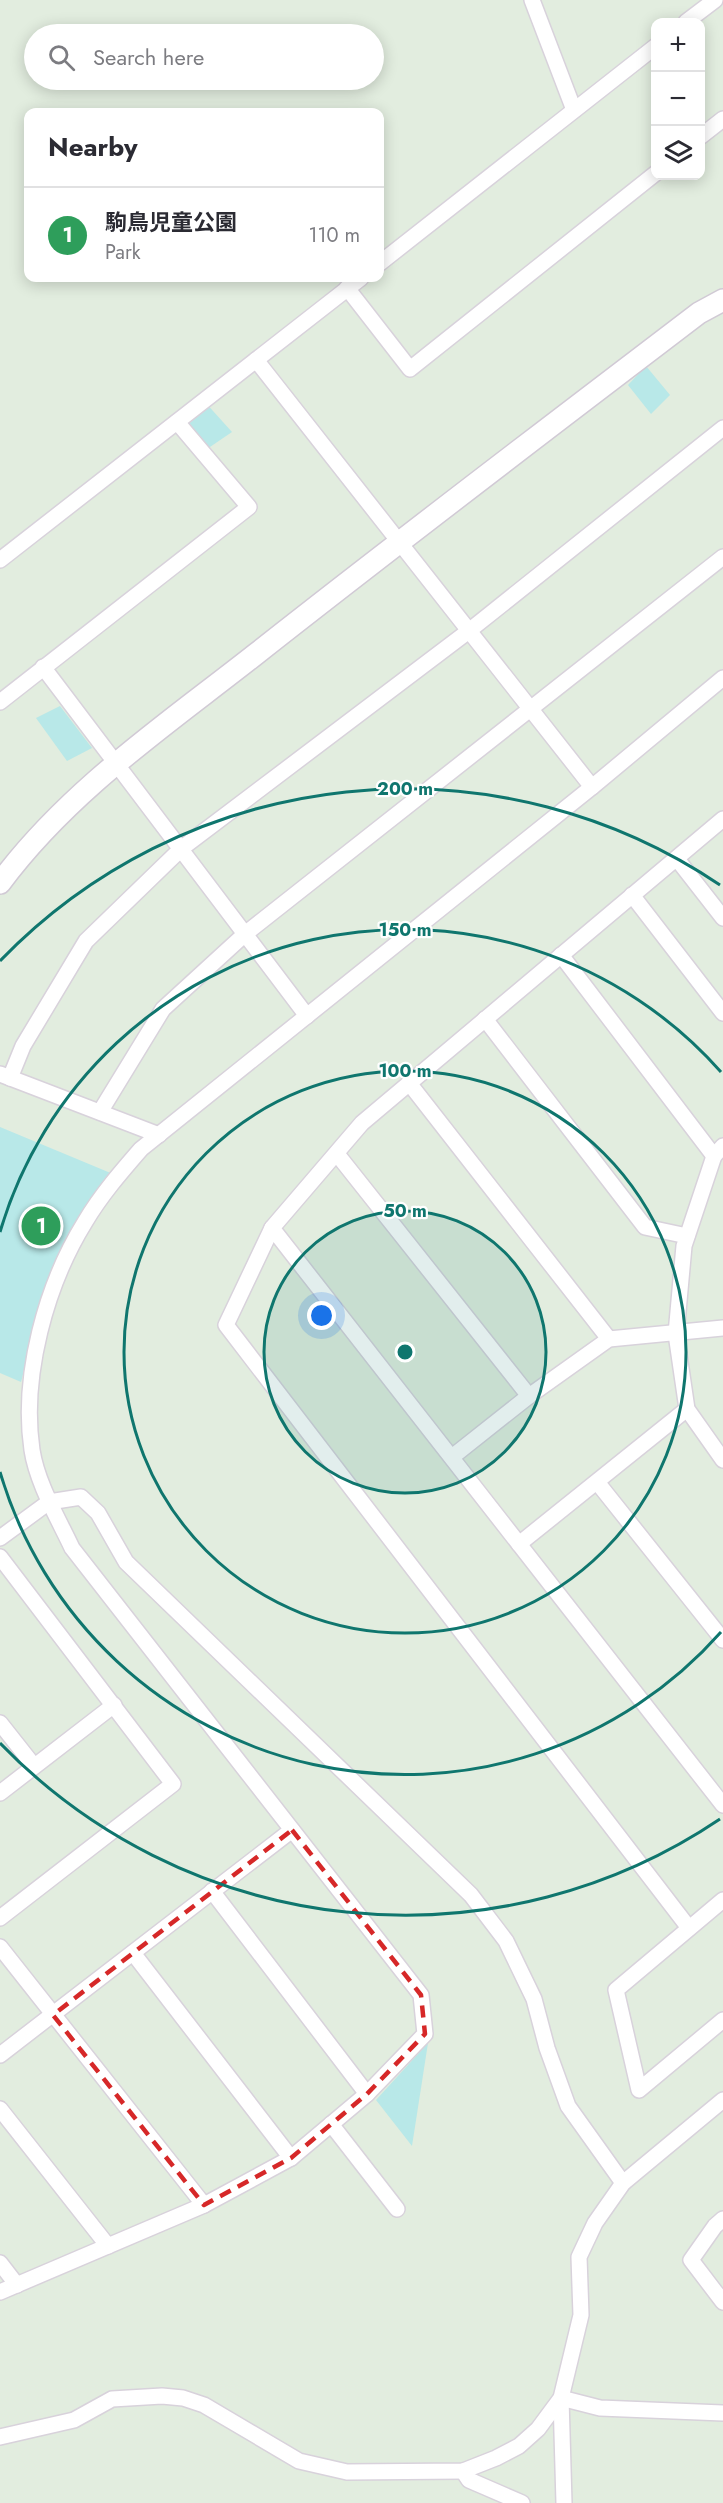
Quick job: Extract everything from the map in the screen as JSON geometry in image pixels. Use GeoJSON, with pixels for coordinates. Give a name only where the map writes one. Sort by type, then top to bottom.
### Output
{"type":"FeatureCollection","features":[{"type":"Feature","properties":{"kind":"street"},"geometry":{"type":"LineString","coordinates":[[532,0],[574,110]]}},
{"type":"Feature","properties":{"kind":"street"},"geometry":{"type":"LineString","coordinates":[[691,18],[715,0]]}},
{"type":"Feature","properties":{"kind":"street"},"geometry":{"type":"LineString","coordinates":[[384,259],[651,50]]}},
{"type":"Feature","properties":{"kind":"street"},"geometry":{"type":"LineString","coordinates":[[705,133],[723,119]]}},
{"type":"Feature","properties":{"kind":"street"},"geometry":{"type":"LineString","coordinates":[[347,288],[410,369],[651,177]]}},
{"type":"Feature","properties":{"kind":"street"},"geometry":{"type":"LineString","coordinates":[[0,560],[355,282]]}},
{"type":"Feature","properties":{"kind":"street"},"geometry":{"type":"LineString","coordinates":[[0,883],[52,821],[116,765],[400,541],[699,313],[723,300]]}},
{"type":"Feature","properties":{"kind":"street"},"geometry":{"type":"LineString","coordinates":[[256,360],[592,787]]}},
{"type":"Feature","properties":{"kind":"street"},"geometry":{"type":"LineString","coordinates":[[0,702],[249,507],[177,422]]}},
{"type":"Feature","properties":{"kind":"street"},"geometry":{"type":"LineString","coordinates":[[159,1135],[5,1076],[86,941],[182,848],[470,630],[723,428]]}},
{"type":"Feature","properties":{"kind":"street"},"geometry":{"type":"LineString","coordinates":[[100,1112],[163,1009],[245,934],[723,557]]}},
{"type":"Feature","properties":{"kind":"street"},"geometry":{"type":"LineString","coordinates":[[43,667],[307,1016]]}},
{"type":"Feature","properties":{"kind":"street"},"geometry":{"type":"LineString","coordinates":[[0,2292],[204,2205],[291,2158],[367,2094],[425,2034],[421,1995],[72,1548],[49,1502],[32,1452],[29,1394],[38,1340],[60,1268],[84,1222],[141,1149],[592,787],[723,678]]}},
{"type":"Feature","properties":{"kind":"street"},"geometry":{"type":"LineString","coordinates":[[688,1928],[226,1325],[272,1228],[362,1123],[723,819]]}},
{"type":"Feature","properties":{"kind":"street"},"geometry":{"type":"LineString","coordinates":[[677,859],[723,918]]}},
{"type":"Feature","properties":{"kind":"street"},"geometry":{"type":"LineString","coordinates":[[632,895],[723,1013]]}},
{"type":"Feature","properties":{"kind":"street"},"geometry":{"type":"LineString","coordinates":[[561,955],[719,1151],[684,1246],[676,1334],[687,1409],[723,1460]]}},
{"type":"Feature","properties":{"kind":"street"},"geometry":{"type":"LineString","coordinates":[[485,1019],[645,1227],[687,1236]]}},
{"type":"Feature","properties":{"kind":"street"},"geometry":{"type":"LineString","coordinates":[[410,1083],[609,1339]]}},
{"type":"Feature","properties":{"kind":"street"},"geometry":{"type":"LineString","coordinates":[[337,1154],[530,1396]]}},
{"type":"Feature","properties":{"kind":"street"},"geometry":{"type":"LineString","coordinates":[[272,1228],[723,1805]]}},
{"type":"Feature","properties":{"kind":"street"},"geometry":{"type":"LineString","coordinates":[[452,1458],[530,1396],[609,1339],[723,1328]]}},
{"type":"Feature","properties":{"kind":"street"},"geometry":{"type":"LineString","coordinates":[[519,1544],[687,1409]]}},
{"type":"Feature","properties":{"kind":"street"},"geometry":{"type":"LineString","coordinates":[[597,1482],[721,1632]]}},
{"type":"Feature","properties":{"kind":"street"},"geometry":{"type":"LineString","coordinates":[[0,1538],[49,1502],[81,1497],[98,1513],[126,1562],[471,1895],[506,1941],[534,1999],[568,2106],[623,2182]]}},
{"type":"Feature","properties":{"kind":"street"},"geometry":{"type":"LineString","coordinates":[[0,1557],[173,1784],[0,1918]]}},
{"type":"Feature","properties":{"kind":"street"},"geometry":{"type":"LineString","coordinates":[[0,1793],[114,1706]]}},
{"type":"Feature","properties":{"kind":"street"},"geometry":{"type":"LineString","coordinates":[[0,1722],[34,1766]]}},
{"type":"Feature","properties":{"kind":"street"},"geometry":{"type":"LineString","coordinates":[[0,2055],[292,1830]]}},
{"type":"Feature","properties":{"kind":"street"},"geometry":{"type":"LineString","coordinates":[[212,1892],[367,2094]]}},
{"type":"Feature","properties":{"kind":"street"},"geometry":{"type":"LineString","coordinates":[[723,1900],[616,1990],[639,2090],[723,2020]]}},
{"type":"Feature","properties":{"kind":"street"},"geometry":{"type":"LineString","coordinates":[[0,1947],[204,2205]]}},
{"type":"Feature","properties":{"kind":"street"},"geometry":{"type":"LineString","coordinates":[[133,1953],[291,2158]]}},
{"type":"Feature","properties":{"kind":"street"},"geometry":{"type":"LineString","coordinates":[[564,2503],[561,2398],[581,2315],[579,2257],[596,2223],[623,2182],[723,2100]]}},
{"type":"Feature","properties":{"kind":"street"},"geometry":{"type":"LineString","coordinates":[[0,2109],[108,2246]]}},
{"type":"Feature","properties":{"kind":"street"},"geometry":{"type":"LineString","coordinates":[[331,2124],[397,2209]]}},
{"type":"Feature","properties":{"kind":"street"},"geometry":{"type":"LineString","coordinates":[[723,2219],[715,2226],[691,2260],[723,2302]]}},
{"type":"Feature","properties":{"kind":"street"},"geometry":{"type":"LineString","coordinates":[[0,2263],[17,2285]]}},
{"type":"Feature","properties":{"kind":"street"},"geometry":{"type":"LineString","coordinates":[[0,2437],[74,2420],[112,2399],[183,2398],[221,2414],[247,2432],[299,2461],[346,2472],[463,2472],[519,2446],[538,2428],[561,2398]]}},
{"type":"Feature","properties":{"kind":"street"},"geometry":{"type":"LineString","coordinates":[[561,2398],[600,2408],[723,2413]]}},
{"type":"Feature","properties":{"kind":"street"},"geometry":{"type":"LineString","coordinates":[[463,2472],[469,2480],[522,2503]]}},
{"type":"Feature","properties":{"kind":"highlighted area"},"geometry":{"type":"Polygon","coordinates":[[[292,1830],[421,1995],[425,2034],[367,2094],[291,2158],[204,2205],[53,2015],[292,1830]]]}},
{"type":"Feature","properties":{"kind":"shaded area"},"geometry":{"type":"Polygon","coordinates":[[[646,366],[670,395],[651,414],[628,385],[646,366]]]}},
{"type":"Feature","properties":{"kind":"shaded area"},"geometry":{"type":"Polygon","coordinates":[[[204,401],[232,432],[207,449],[182,419],[204,401]]]}},
{"type":"Feature","properties":{"kind":"shaded area"},"geometry":{"type":"Polygon","coordinates":[[[60,706],[92,748],[67,761],[36,718],[60,706]]]}},
{"type":"Feature","properties":{"kind":"shaded area"},"geometry":{"type":"Polygon","coordinates":[[[0,1127],[113,1174],[49,1277],[21,1382],[0,1373],[0,1127]]]}},
{"type":"Feature","properties":{"kind":"shaded area"},"geometry":{"type":"Polygon","coordinates":[[[428,2043],[412,2146],[376,2100],[428,2043]]]}},
{"type":"Feature","properties":{"kind":"place","name":"駒鳥児童公園"},"geometry":{"type":"Point","coordinates":[41,1226]}}]}
